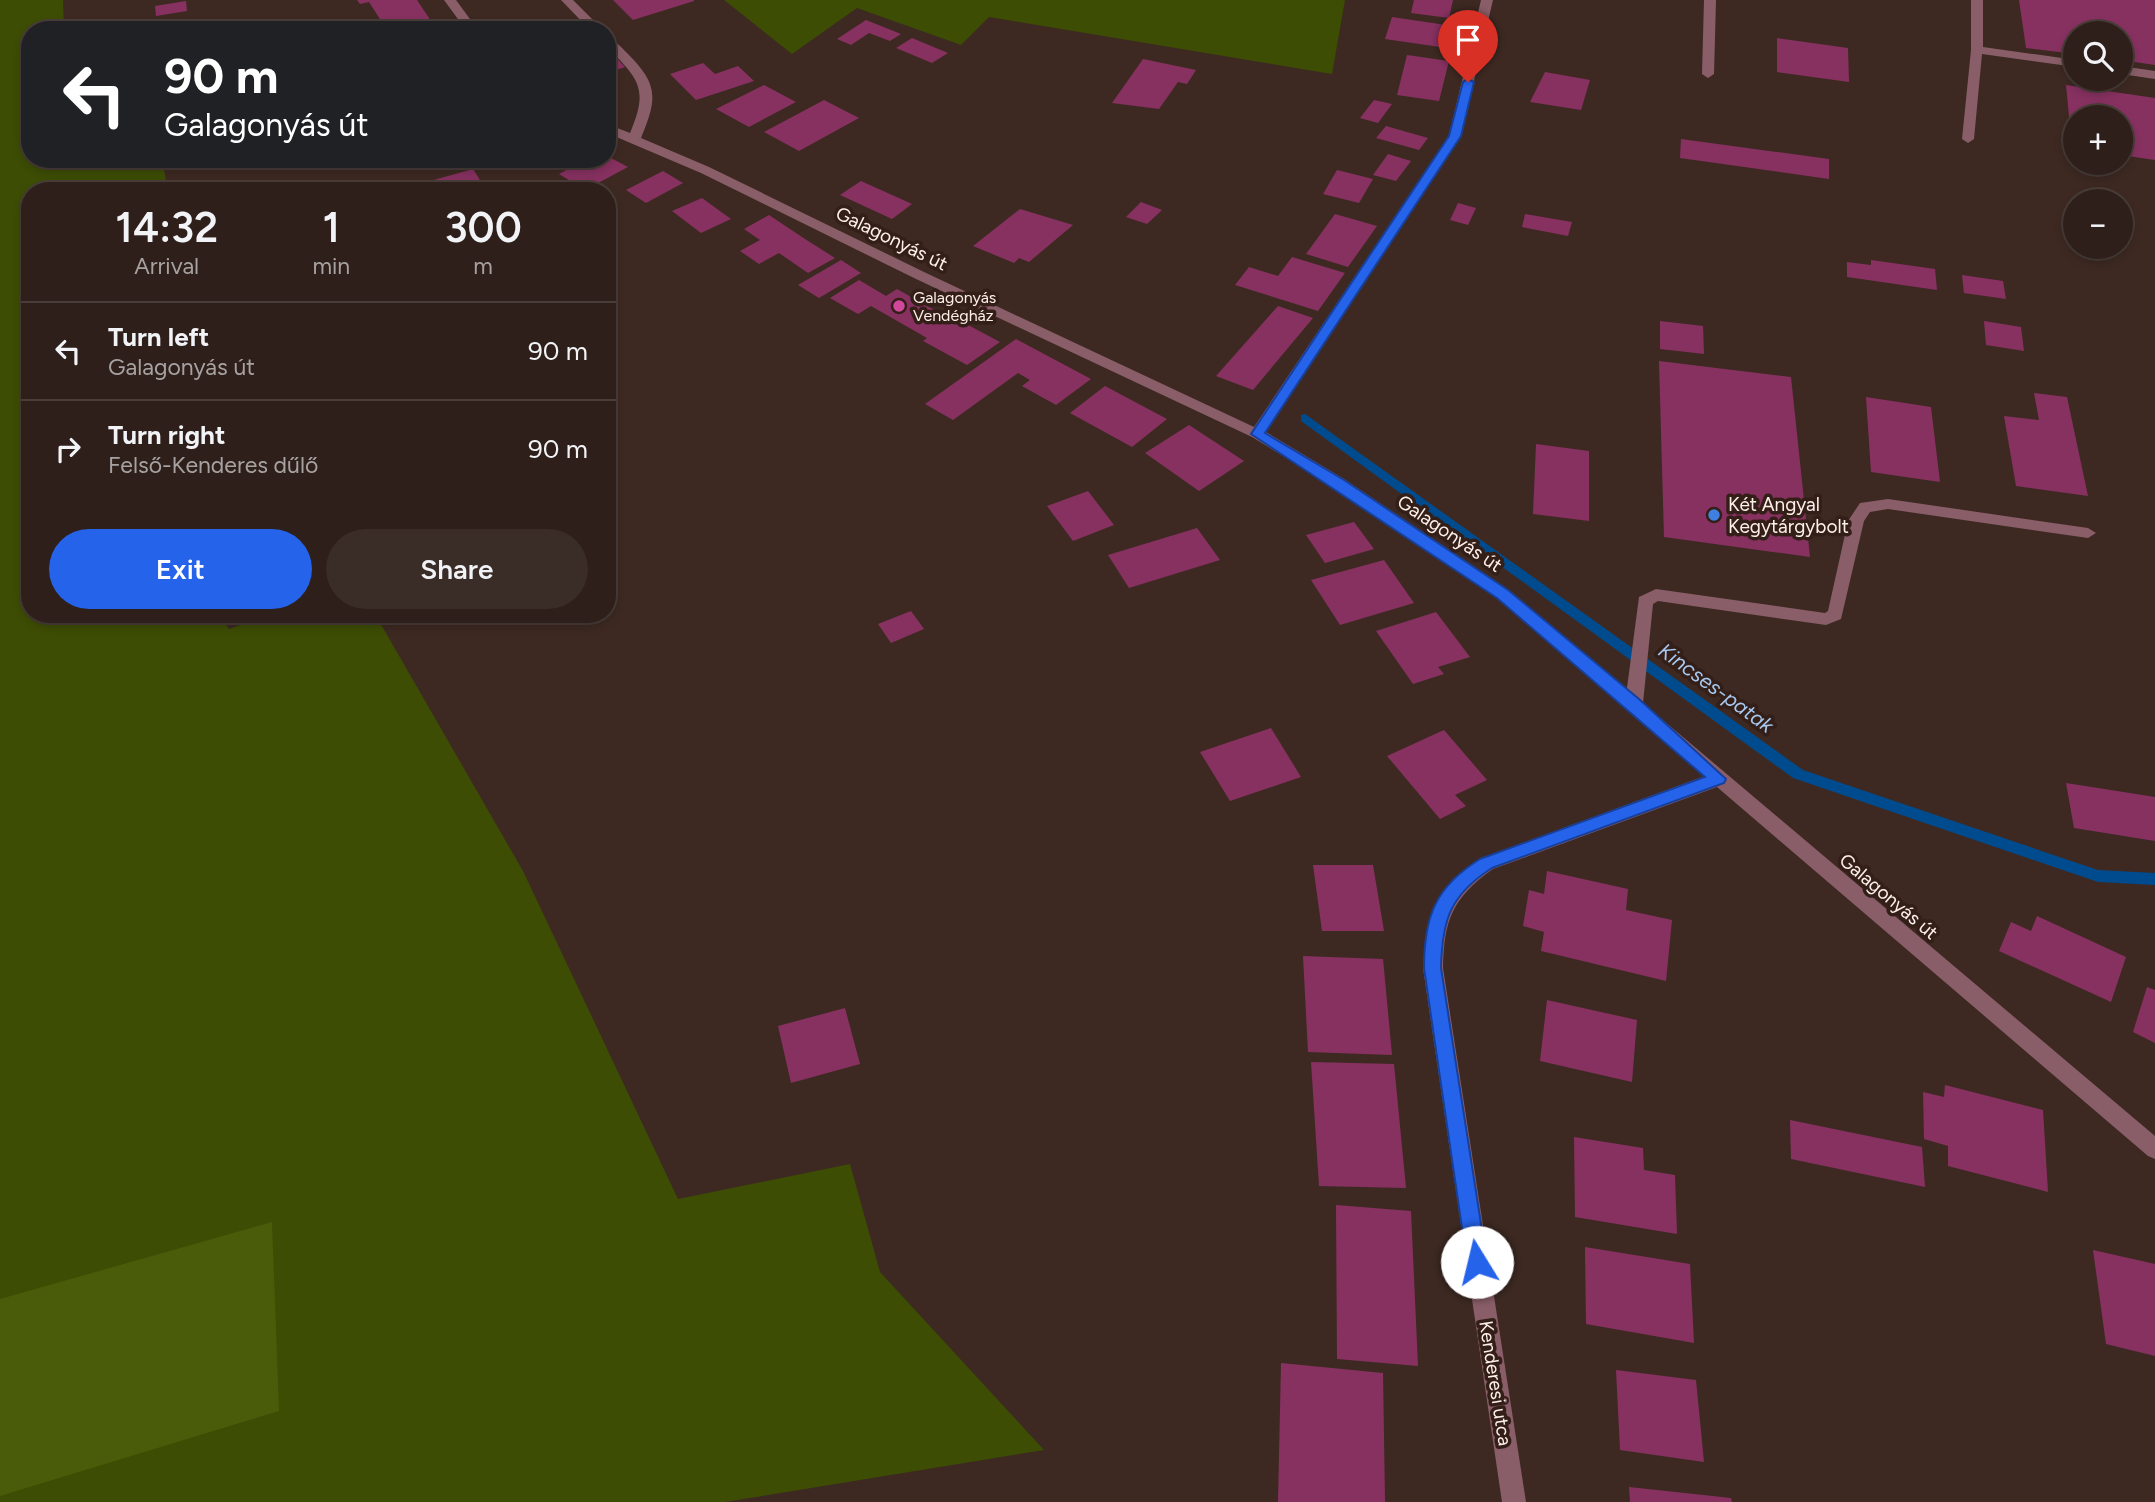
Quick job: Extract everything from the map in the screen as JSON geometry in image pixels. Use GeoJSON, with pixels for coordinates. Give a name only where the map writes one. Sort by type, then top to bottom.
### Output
{"type":"FeatureCollection","features":[{"type":"Feature","properties":{"kind":"street"},"geometry":{"type":"LineString","coordinates":[[450,0],[465,21]]}},
{"type":"Feature","properties":{"kind":"street"},"geometry":{"type":"LineString","coordinates":[[567,0],[588,21]]}},
{"type":"Feature","properties":{"kind":"street"},"geometry":{"type":"LineString","coordinates":[[1257,434],[1455,136],[1487,0]]}},
{"type":"Feature","properties":{"kind":"street"},"geometry":{"type":"LineString","coordinates":[[1708,74],[1710,0]]}},
{"type":"Feature","properties":{"kind":"street"},"geometry":{"type":"LineString","coordinates":[[1968,139],[1977,50],[1978,0]]}},
{"type":"Feature","properties":{"kind":"street"},"geometry":{"type":"LineString","coordinates":[[616,49],[645,78],[648,109],[634,139]]}},
{"type":"Feature","properties":{"kind":"street"},"geometry":{"type":"LineString","coordinates":[[1977,50],[2063,62]]}},
{"type":"Feature","properties":{"kind":"street"},"geometry":{"type":"LineString","coordinates":[[2133,72],[2155,75]]}},
{"type":"Feature","properties":{"kind":"street","name":"Galagonyás út"},"geometry":{"type":"LineString","coordinates":[[616,132],[714,174],[919,275],[1257,434],[1339,483],[1503,594],[2155,1149]]}},
{"type":"Feature","properties":{"kind":"street"},"geometry":{"type":"LineString","coordinates":[[1634,703],[1645,601],[1656,595],[1826,619],[1835,615],[1856,521],[1865,507],[1888,504],[2088,533]]}},
{"type":"Feature","properties":{"kind":"street","name":"Kenderesi utca"},"geometry":{"type":"LineString","coordinates":[[1514,1502],[1433,968],[1433,934],[1446,900],[1462,879],[1486,864],[1718,779]]}},
{"type":"Feature","properties":{"kind":"green space"},"geometry":{"type":"Polygon","coordinates":[[[0,0],[63,0],[64,21],[21,21],[21,168],[164,168],[166,182],[21,182],[21,623],[225,623],[229,629],[246,623],[380,623],[523,871],[678,1199],[850,1164],[880,1272],[1044,1450],[725,1502],[0,1502],[0,0]]]}},
{"type":"Feature","properties":{"kind":"green space"},"geometry":{"type":"Polygon","coordinates":[[[724,0],[1345,0],[1332,74],[989,17],[961,45],[857,8],[792,54],[724,0]]]}},
{"type":"Feature","properties":{"kind":"green space"},"geometry":{"type":"Polygon","coordinates":[[[272,1222],[279,1411],[0,1496],[0,1299],[272,1222]]]}},
{"type":"Feature","properties":{"kind":"building"},"geometry":{"type":"Polygon","coordinates":[[[357,0],[417,0],[431,21],[381,21],[369,2],[360,4],[357,0]]]}},
{"type":"Feature","properties":{"kind":"building"},"geometry":{"type":"Polygon","coordinates":[[[613,0],[694,0],[694,1],[633,20],[613,0]]]}},
{"type":"Feature","properties":{"kind":"building"},"geometry":{"type":"Polygon","coordinates":[[[1414,0],[1453,0],[1449,18],[1411,13],[1414,0]]]}},
{"type":"Feature","properties":{"kind":"building"},"geometry":{"type":"Polygon","coordinates":[[[2019,0],[2155,0],[2155,65],[2133,62],[2133,21],[2063,21],[2063,52],[2026,48],[2019,0]]]}},
{"type":"Feature","properties":{"kind":"building"},"geometry":{"type":"Polygon","coordinates":[[[186,1],[187,11],[156,16],[155,6],[186,1]]]}},
{"type":"Feature","properties":{"kind":"building"},"geometry":{"type":"Polygon","coordinates":[[[1392,17],[1453,26],[1447,48],[1385,39],[1392,17]]]}},
{"type":"Feature","properties":{"kind":"building"},"geometry":{"type":"Polygon","coordinates":[[[866,20],[901,34],[890,41],[869,33],[851,45],[837,39],[866,20]]]}},
{"type":"Feature","properties":{"kind":"building"},"geometry":{"type":"Polygon","coordinates":[[[912,38],[948,53],[932,63],[896,48],[912,38]]]}},
{"type":"Feature","properties":{"kind":"building"},"geometry":{"type":"Polygon","coordinates":[[[1777,38],[1848,48],[1849,82],[1777,72],[1777,38]]]}},
{"type":"Feature","properties":{"kind":"building"},"geometry":{"type":"Polygon","coordinates":[[[1407,55],[1449,61],[1439,101],[1397,95],[1407,55]]]}},
{"type":"Feature","properties":{"kind":"building"},"geometry":{"type":"Polygon","coordinates":[[[616,58],[625,67],[616,70],[616,58]]]}},
{"type":"Feature","properties":{"kind":"building"},"geometry":{"type":"Polygon","coordinates":[[[1143,59],[1196,70],[1187,84],[1178,82],[1159,109],[1112,103],[1143,59]]]}},
{"type":"Feature","properties":{"kind":"building"},"geometry":{"type":"Polygon","coordinates":[[[703,63],[715,74],[738,66],[754,81],[696,100],[670,74],[703,63]]]}},
{"type":"Feature","properties":{"kind":"building"},"geometry":{"type":"Polygon","coordinates":[[[1545,72],[1590,80],[1581,110],[1530,102],[1545,72]]]}},
{"type":"Feature","properties":{"kind":"building"},"geometry":{"type":"Polygon","coordinates":[[[764,85],[796,102],[749,127],[716,109],[764,85]]]}},
{"type":"Feature","properties":{"kind":"building"},"geometry":{"type":"Polygon","coordinates":[[[2067,91],[2107,91],[2155,98],[2155,160],[2133,157],[2133,105],[2068,105],[2067,91]]]}},
{"type":"Feature","properties":{"kind":"building"},"geometry":{"type":"Polygon","coordinates":[[[824,100],[859,118],[799,151],[764,132],[824,100]]]}},
{"type":"Feature","properties":{"kind":"building"},"geometry":{"type":"Polygon","coordinates":[[[1374,100],[1392,104],[1378,123],[1360,118],[1374,100]]]}},
{"type":"Feature","properties":{"kind":"building"},"geometry":{"type":"Polygon","coordinates":[[[1386,126],[1428,138],[1419,150],[1376,138],[1386,126]]]}},
{"type":"Feature","properties":{"kind":"building"},"geometry":{"type":"Polygon","coordinates":[[[1681,139],[1829,159],[1829,179],[1680,158],[1681,139]]]}},
{"type":"Feature","properties":{"kind":"building"},"geometry":{"type":"Polygon","coordinates":[[[1388,154],[1411,161],[1396,181],[1373,175],[1388,154]]]}},
{"type":"Feature","properties":{"kind":"building"},"geometry":{"type":"Polygon","coordinates":[[[616,161],[628,167],[600,182],[572,182],[559,174],[570,168],[616,168],[616,161]]]}},
{"type":"Feature","properties":{"kind":"building"},"geometry":{"type":"Polygon","coordinates":[[[473,169],[481,182],[427,182],[473,169]]]}},
{"type":"Feature","properties":{"kind":"building"},"geometry":{"type":"Polygon","coordinates":[[[1337,170],[1373,179],[1359,203],[1323,194],[1337,170]]]}},
{"type":"Feature","properties":{"kind":"building"},"geometry":{"type":"Polygon","coordinates":[[[663,171],[683,183],[646,203],[626,190],[663,171]]]}},
{"type":"Feature","properties":{"kind":"building"},"geometry":{"type":"Polygon","coordinates":[[[861,181],[912,204],[892,219],[840,195],[861,181]]]}},
{"type":"Feature","properties":{"kind":"building"},"geometry":{"type":"Polygon","coordinates":[[[702,198],[731,219],[701,233],[672,211],[702,198]]]}},
{"type":"Feature","properties":{"kind":"building"},"geometry":{"type":"Polygon","coordinates":[[[1141,202],[1162,210],[1147,224],[1126,217],[1141,202]]]}},
{"type":"Feature","properties":{"kind":"building"},"geometry":{"type":"Polygon","coordinates":[[[1458,203],[1476,208],[1468,225],[1450,220],[1458,203]]]}},
{"type":"Feature","properties":{"kind":"building"},"geometry":{"type":"Polygon","coordinates":[[[1020,209],[1073,225],[1029,262],[1019,258],[1014,263],[973,246],[1020,209]]]}},
{"type":"Feature","properties":{"kind":"building"},"geometry":{"type":"Polygon","coordinates":[[[1335,214],[1377,226],[1348,267],[1306,254],[1335,214]]]}},
{"type":"Feature","properties":{"kind":"building"},"geometry":{"type":"Polygon","coordinates":[[[1525,214],[1572,222],[1568,236],[1522,227],[1525,214]]]}},
{"type":"Feature","properties":{"kind":"building"},"geometry":{"type":"Polygon","coordinates":[[[769,215],[835,258],[808,273],[779,253],[759,264],[740,251],[760,240],[744,229],[769,215]]]}},
{"type":"Feature","properties":{"kind":"building"},"geometry":{"type":"Polygon","coordinates":[[[1292,257],[1345,273],[1318,311],[1235,285],[1249,267],[1278,276],[1292,257]]]}},
{"type":"Feature","properties":{"kind":"building"},"geometry":{"type":"Polygon","coordinates":[[[841,260],[861,273],[819,298],[798,285],[841,260]]]}},
{"type":"Feature","properties":{"kind":"building"},"geometry":{"type":"Polygon","coordinates":[[[1871,260],[1935,269],[1937,290],[1847,277],[1847,262],[1871,265],[1871,260]]]}},
{"type":"Feature","properties":{"kind":"building"},"geometry":{"type":"Polygon","coordinates":[[[1962,275],[2003,281],[2006,299],[1964,293],[1962,275]]]}},
{"type":"Feature","properties":{"kind":"building"},"geometry":{"type":"Polygon","coordinates":[[[859,280],[886,296],[897,289],[952,320],[955,318],[1000,342],[967,365],[923,341],[927,338],[871,306],[858,314],[830,298],[859,280]]]}},
{"type":"Feature","properties":{"kind":"building"},"geometry":{"type":"Polygon","coordinates":[[[1278,306],[1313,318],[1253,390],[1216,376],[1278,306]]]}},
{"type":"Feature","properties":{"kind":"building"},"geometry":{"type":"Polygon","coordinates":[[[1660,321],[1703,326],[1704,354],[1660,349],[1660,321]]]}},
{"type":"Feature","properties":{"kind":"building"},"geometry":{"type":"Polygon","coordinates":[[[1984,321],[2021,327],[2024,351],[1986,345],[1984,321]]]}},
{"type":"Feature","properties":{"kind":"building"},"geometry":{"type":"Polygon","coordinates":[[[1016,339],[1091,379],[1056,405],[1022,386],[1030,380],[1018,373],[953,420],[925,404],[1016,339]]]}},
{"type":"Feature","properties":{"kind":"building"},"geometry":{"type":"Polygon","coordinates":[[[1659,361],[1791,377],[1810,557],[1664,537],[1659,361]]]}},
{"type":"Feature","properties":{"kind":"building"},"geometry":{"type":"Polygon","coordinates":[[[1105,386],[1167,419],[1132,447],[1070,413],[1105,386]]]}},
{"type":"Feature","properties":{"kind":"building"},"geometry":{"type":"Polygon","coordinates":[[[2034,393],[2067,397],[2088,496],[2016,486],[2004,416],[2039,420],[2034,393]]]}},
{"type":"Feature","properties":{"kind":"building"},"geometry":{"type":"Polygon","coordinates":[[[1866,397],[1931,407],[1940,482],[1871,472],[1866,397]]]}},
{"type":"Feature","properties":{"kind":"building"},"geometry":{"type":"Polygon","coordinates":[[[1189,425],[1244,461],[1199,491],[1145,453],[1189,425]]]}},
{"type":"Feature","properties":{"kind":"building"},"geometry":{"type":"Polygon","coordinates":[[[1536,444],[1589,451],[1589,521],[1533,514],[1536,444]]]}},
{"type":"Feature","properties":{"kind":"building"},"geometry":{"type":"Polygon","coordinates":[[[1088,491],[1114,525],[1073,541],[1047,506],[1088,491]]]}},
{"type":"Feature","properties":{"kind":"building"},"geometry":{"type":"Polygon","coordinates":[[[1354,522],[1374,549],[1325,563],[1306,535],[1354,522]]]}},
{"type":"Feature","properties":{"kind":"building"},"geometry":{"type":"Polygon","coordinates":[[[1197,528],[1220,560],[1129,588],[1108,555],[1197,528]]]}},
{"type":"Feature","properties":{"kind":"building"},"geometry":{"type":"Polygon","coordinates":[[[1384,560],[1414,603],[1340,625],[1311,580],[1384,560]]]}},
{"type":"Feature","properties":{"kind":"building"},"geometry":{"type":"Polygon","coordinates":[[[911,611],[924,629],[891,643],[878,624],[911,611]]]}},
{"type":"Feature","properties":{"kind":"building"},"geometry":{"type":"Polygon","coordinates":[[[1436,612],[1470,657],[1438,667],[1444,674],[1413,684],[1376,631],[1436,612]]]}},
{"type":"Feature","properties":{"kind":"building"},"geometry":{"type":"Polygon","coordinates":[[[1271,728],[1301,777],[1230,801],[1200,752],[1271,728]]]}},
{"type":"Feature","properties":{"kind":"building"},"geometry":{"type":"Polygon","coordinates":[[[1444,730],[1487,780],[1455,795],[1466,806],[1440,819],[1387,756],[1444,730]]]}},
{"type":"Feature","properties":{"kind":"building"},"geometry":{"type":"Polygon","coordinates":[[[2066,783],[2155,797],[2155,841],[2074,828],[2066,783]]]}},
{"type":"Feature","properties":{"kind":"building"},"geometry":{"type":"Polygon","coordinates":[[[1313,865],[1373,865],[1384,931],[1322,931],[1313,865]]]}},
{"type":"Feature","properties":{"kind":"building"},"geometry":{"type":"Polygon","coordinates":[[[1547,871],[1628,889],[1626,910],[1672,920],[1666,981],[1541,951],[1544,932],[1523,926],[1529,890],[1544,894],[1547,871]]]}},
{"type":"Feature","properties":{"kind":"building"},"geometry":{"type":"Polygon","coordinates":[[[2037,916],[2126,957],[2111,1002],[1999,951],[2011,922],[2031,931],[2037,916]]]}},
{"type":"Feature","properties":{"kind":"building"},"geometry":{"type":"Polygon","coordinates":[[[1303,956],[1383,959],[1392,1055],[1308,1052],[1303,956]]]}},
{"type":"Feature","properties":{"kind":"building"},"geometry":{"type":"Polygon","coordinates":[[[2147,987],[2155,990],[2155,1043],[2133,1032],[2147,987]]]}},
{"type":"Feature","properties":{"kind":"building"},"geometry":{"type":"Polygon","coordinates":[[[1547,1000],[1637,1020],[1632,1082],[1540,1061],[1547,1000]]]}},
{"type":"Feature","properties":{"kind":"building"},"geometry":{"type":"Polygon","coordinates":[[[845,1008],[860,1064],[791,1083],[778,1026],[845,1008]]]}},
{"type":"Feature","properties":{"kind":"building"},"geometry":{"type":"Polygon","coordinates":[[[1311,1062],[1394,1064],[1406,1188],[1319,1186],[1311,1062]]]}},
{"type":"Feature","properties":{"kind":"building"},"geometry":{"type":"Polygon","coordinates":[[[1945,1085],[2043,1110],[2048,1192],[1948,1166],[1948,1146],[1924,1139],[1923,1092],[1944,1097],[1945,1085]]]}},
{"type":"Feature","properties":{"kind":"building"},"geometry":{"type":"Polygon","coordinates":[[[1790,1120],[1922,1147],[1925,1187],[1791,1159],[1790,1120]]]}},
{"type":"Feature","properties":{"kind":"building"},"geometry":{"type":"Polygon","coordinates":[[[1574,1137],[1643,1148],[1644,1170],[1675,1175],[1677,1234],[1575,1217],[1574,1137]]]}},
{"type":"Feature","properties":{"kind":"building"},"geometry":{"type":"Polygon","coordinates":[[[1336,1205],[1411,1211],[1418,1366],[1337,1359],[1336,1205]]]}},
{"type":"Feature","properties":{"kind":"building"},"geometry":{"type":"Polygon","coordinates":[[[1585,1247],[1690,1264],[1694,1343],[1586,1324],[1585,1247]]]}},
{"type":"Feature","properties":{"kind":"building"},"geometry":{"type":"Polygon","coordinates":[[[2093,1250],[2155,1264],[2155,1356],[2106,1344],[2093,1250]]]}},
{"type":"Feature","properties":{"kind":"building"},"geometry":{"type":"Polygon","coordinates":[[[1281,1363],[1383,1373],[1385,1502],[1278,1502],[1281,1363]]]}},
{"type":"Feature","properties":{"kind":"building"},"geometry":{"type":"Polygon","coordinates":[[[1616,1370],[1696,1380],[1704,1462],[1620,1450],[1616,1370]]]}},
{"type":"Feature","properties":{"kind":"building"},"geometry":{"type":"Polygon","coordinates":[[[1629,1487],[1731,1498],[1732,1502],[1630,1502],[1629,1487]]]}},
{"type":"Feature","properties":{"kind":"waterway","name":"Kincses-patak"},"geometry":{"type":"LineString","coordinates":[[1305,418],[1798,774],[2098,876],[2155,879]]}},
{"type":"Feature","properties":{"kind":"place","name":"Galagonyás Vendégház"},"geometry":{"type":"Point","coordinates":[899,306]}},
{"type":"Feature","properties":{"kind":"place","name":"Két Angyal Kegytárgybolt"},"geometry":{"type":"Point","coordinates":[1714,515]}},
{"type":"Feature","properties":{"kind":"route"},"geometry":{"type":"LineString","coordinates":[[1468,82],[1455,136],[1257,434],[1339,483],[1503,594],[1634,703],[1718,779],[1486,864],[1462,879],[1446,900],[1433,934],[1433,968],[1477,1262]]}}]}
